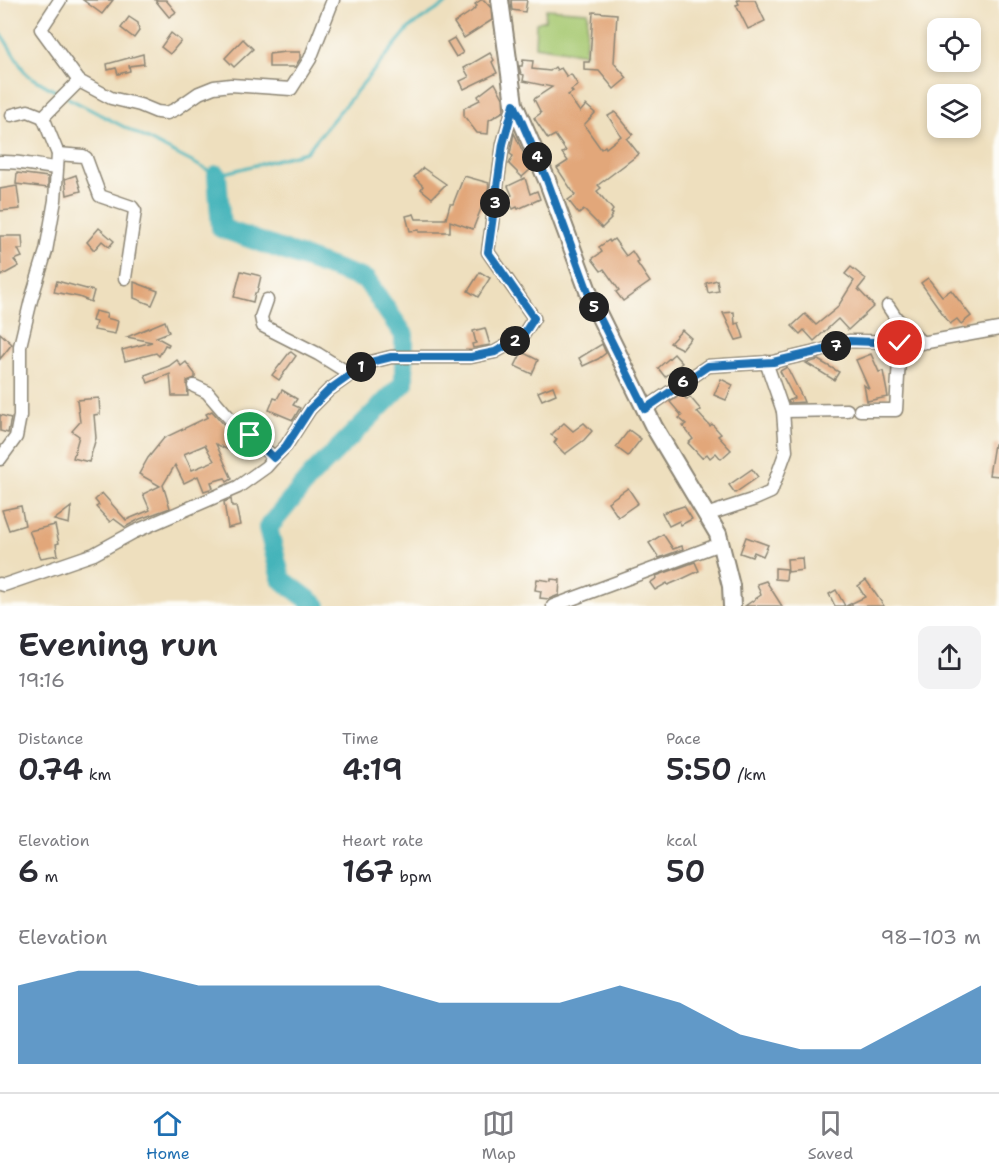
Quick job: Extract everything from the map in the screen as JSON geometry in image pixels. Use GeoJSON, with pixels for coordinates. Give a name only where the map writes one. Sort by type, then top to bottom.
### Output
{"type":"FeatureCollection","features":[{"type":"Feature","properties":{"kind":"street"},"geometry":{"type":"LineString","coordinates":[[60,0],[41,29],[74,86],[167,113],[199,93],[214,87],[231,85],[291,89],[310,59],[333,0]]}},
{"type":"Feature","properties":{"kind":"street"},"geometry":{"type":"LineString","coordinates":[[500,0],[514,104],[547,180],[591,300],[645,409],[717,534],[731,586],[732,606]]}},
{"type":"Feature","properties":{"kind":"street"},"geometry":{"type":"LineString","coordinates":[[43,117],[74,86]]}},
{"type":"Feature","properties":{"kind":"street"},"geometry":{"type":"LineString","coordinates":[[0,584],[4,585],[94,554],[134,532],[238,487],[266,467],[286,446],[310,409],[329,390],[367,363],[391,357],[471,357],[495,352],[522,337],[534,318],[488,252],[503,144],[514,104]]}},
{"type":"Feature","properties":{"kind":"street"},"geometry":{"type":"LineString","coordinates":[[0,459],[16,437],[20,416],[20,346],[46,251],[55,200],[58,154],[43,117],[28,111],[12,115]]}},
{"type":"Feature","properties":{"kind":"street"},"geometry":{"type":"LineString","coordinates":[[58,154],[86,158],[100,196],[132,207],[135,212],[125,278]]}},
{"type":"Feature","properties":{"kind":"street"},"geometry":{"type":"LineString","coordinates":[[0,162],[15,161],[56,168]]}},
{"type":"Feature","properties":{"kind":"street"},"geometry":{"type":"LineString","coordinates":[[267,300],[261,317],[264,326],[318,354],[350,374]]}},
{"type":"Feature","properties":{"kind":"street"},"geometry":{"type":"LineString","coordinates":[[888,306],[896,318],[922,343]]}},
{"type":"Feature","properties":{"kind":"street"},"geometry":{"type":"LineString","coordinates":[[645,409],[708,366],[766,362],[820,351],[849,341],[922,343],[999,329]]}},
{"type":"Feature","properties":{"kind":"street"},"geometry":{"type":"LineString","coordinates":[[860,410],[896,410],[900,343]]}},
{"type":"Feature","properties":{"kind":"street"},"geometry":{"type":"LineString","coordinates":[[706,515],[771,492],[786,451],[783,411],[766,362]]}},
{"type":"Feature","properties":{"kind":"street"},"geometry":{"type":"LineString","coordinates":[[194,386],[207,392],[232,421],[274,458]]}},
{"type":"Feature","properties":{"kind":"street"},"geometry":{"type":"LineString","coordinates":[[783,411],[847,410]]}},
{"type":"Feature","properties":{"kind":"street"},"geometry":{"type":"LineString","coordinates":[[554,606],[720,544]]}},
{"type":"Feature","properties":{"kind":"green space"},"geometry":{"type":"Polygon","coordinates":[[[546,9],[588,12],[585,54],[535,46],[536,23],[545,20],[546,9]]]}},
{"type":"Feature","properties":{"kind":"building"},"geometry":{"type":"Polygon","coordinates":[[[83,0],[113,0],[102,14],[83,0]]]}},
{"type":"Feature","properties":{"kind":"building"},"geometry":{"type":"Polygon","coordinates":[[[155,0],[166,0],[176,12],[169,17],[155,0]]]}},
{"type":"Feature","properties":{"kind":"building"},"geometry":{"type":"Polygon","coordinates":[[[484,0],[491,8],[492,20],[464,38],[454,23],[472,11],[477,6],[475,4],[484,0]]]}},
{"type":"Feature","properties":{"kind":"building"},"geometry":{"type":"Polygon","coordinates":[[[511,0],[527,0],[525,12],[512,10],[511,0]]]}},
{"type":"Feature","properties":{"kind":"building"},"geometry":{"type":"Polygon","coordinates":[[[737,0],[755,0],[765,21],[748,29],[736,5],[739,4],[737,0]]]}},
{"type":"Feature","properties":{"kind":"building"},"geometry":{"type":"Polygon","coordinates":[[[593,12],[617,14],[614,63],[627,78],[614,89],[599,71],[584,70],[584,62],[589,62],[590,59],[593,12]]]}},
{"type":"Feature","properties":{"kind":"building"},"geometry":{"type":"Polygon","coordinates":[[[129,17],[138,23],[139,31],[134,38],[121,28],[129,17]]]}},
{"type":"Feature","properties":{"kind":"building"},"geometry":{"type":"Polygon","coordinates":[[[171,33],[181,41],[170,54],[161,47],[171,33]]]}},
{"type":"Feature","properties":{"kind":"building"},"geometry":{"type":"Polygon","coordinates":[[[454,38],[463,53],[456,57],[447,42],[454,38]]]}},
{"type":"Feature","properties":{"kind":"building"},"geometry":{"type":"Polygon","coordinates":[[[243,39],[253,49],[234,67],[225,58],[243,39]]]}},
{"type":"Feature","properties":{"kind":"building"},"geometry":{"type":"Polygon","coordinates":[[[300,52],[300,59],[295,67],[269,67],[269,54],[300,52]]]}},
{"type":"Feature","properties":{"kind":"building"},"geometry":{"type":"Polygon","coordinates":[[[490,53],[497,73],[464,89],[460,81],[469,77],[464,68],[490,53]]]}},
{"type":"Feature","properties":{"kind":"building"},"geometry":{"type":"Polygon","coordinates":[[[143,54],[144,64],[129,66],[130,71],[118,74],[116,68],[108,70],[107,64],[143,54]]]}},
{"type":"Feature","properties":{"kind":"building"},"geometry":{"type":"Polygon","coordinates":[[[523,60],[533,61],[532,69],[550,71],[555,67],[557,70],[561,68],[567,77],[571,74],[578,85],[568,95],[580,112],[586,105],[595,113],[584,125],[601,149],[605,146],[606,148],[621,136],[608,116],[615,112],[633,134],[627,139],[639,154],[598,185],[601,188],[597,191],[613,210],[611,219],[602,228],[584,210],[579,214],[568,200],[575,195],[557,168],[568,161],[562,153],[566,151],[555,135],[548,139],[534,118],[541,113],[534,99],[552,87],[523,81],[524,75],[521,74],[519,66],[522,66],[523,60]]]}},
{"type":"Feature","properties":{"kind":"building"},"geometry":{"type":"Polygon","coordinates":[[[495,83],[503,98],[504,111],[489,120],[488,134],[477,133],[464,116],[464,108],[480,100],[478,96],[495,83]]]}},
{"type":"Feature","properties":{"kind":"building"},"geometry":{"type":"Polygon","coordinates":[[[514,133],[531,169],[522,177],[509,164],[513,156],[510,154],[514,133]]]}},
{"type":"Feature","properties":{"kind":"building"},"geometry":{"type":"Polygon","coordinates":[[[423,168],[446,184],[432,198],[421,189],[423,186],[414,177],[423,168]]]}},
{"type":"Feature","properties":{"kind":"building"},"geometry":{"type":"Polygon","coordinates":[[[17,173],[48,177],[48,188],[16,184],[17,173]]]}},
{"type":"Feature","properties":{"kind":"building"},"geometry":{"type":"Polygon","coordinates":[[[76,175],[81,191],[67,195],[65,179],[76,175]]]}},
{"type":"Feature","properties":{"kind":"building"},"geometry":{"type":"Polygon","coordinates":[[[464,176],[489,183],[473,229],[450,221],[450,232],[410,231],[406,216],[414,214],[416,219],[446,219],[450,204],[453,204],[464,176]]]}},
{"type":"Feature","properties":{"kind":"building"},"geometry":{"type":"Polygon","coordinates":[[[525,178],[530,194],[537,191],[540,199],[513,209],[507,197],[512,195],[508,186],[525,178]]]}},
{"type":"Feature","properties":{"kind":"building"},"geometry":{"type":"Polygon","coordinates":[[[17,186],[20,209],[0,211],[0,189],[17,186]]]}},
{"type":"Feature","properties":{"kind":"building"},"geometry":{"type":"Polygon","coordinates":[[[99,228],[114,241],[109,247],[102,241],[94,250],[87,242],[99,228]]]}},
{"type":"Feature","properties":{"kind":"building"},"geometry":{"type":"Polygon","coordinates":[[[0,236],[22,236],[23,249],[18,249],[22,257],[14,260],[19,266],[1,276],[0,236]]]}},
{"type":"Feature","properties":{"kind":"building"},"geometry":{"type":"Polygon","coordinates":[[[614,239],[626,256],[632,251],[650,282],[623,301],[616,292],[619,290],[604,269],[601,271],[592,259],[602,252],[599,247],[614,239]]]}},
{"type":"Feature","properties":{"kind":"building"},"geometry":{"type":"Polygon","coordinates":[[[851,267],[866,279],[858,289],[874,306],[848,330],[838,319],[814,341],[804,330],[800,334],[792,326],[805,314],[816,325],[837,308],[854,281],[845,274],[851,267]]]}},
{"type":"Feature","properties":{"kind":"building"},"geometry":{"type":"Polygon","coordinates":[[[241,271],[261,276],[253,302],[234,297],[241,271]]]}},
{"type":"Feature","properties":{"kind":"building"},"geometry":{"type":"Polygon","coordinates":[[[480,272],[490,278],[478,297],[468,291],[480,272]]]}},
{"type":"Feature","properties":{"kind":"building"},"geometry":{"type":"Polygon","coordinates":[[[928,278],[942,296],[951,290],[971,316],[961,324],[957,319],[950,324],[921,283],[928,278]]]}},
{"type":"Feature","properties":{"kind":"building"},"geometry":{"type":"Polygon","coordinates":[[[717,280],[719,291],[708,293],[706,283],[717,280]]]}},
{"type":"Feature","properties":{"kind":"building"},"geometry":{"type":"Polygon","coordinates":[[[57,281],[94,291],[91,302],[54,292],[57,281]]]}},
{"type":"Feature","properties":{"kind":"building"},"geometry":{"type":"Polygon","coordinates":[[[134,282],[158,291],[152,305],[134,298],[134,282]]]}},
{"type":"Feature","properties":{"kind":"building"},"geometry":{"type":"Polygon","coordinates":[[[95,311],[107,314],[106,318],[118,321],[115,334],[94,330],[96,322],[92,321],[95,311]]]}},
{"type":"Feature","properties":{"kind":"building"},"geometry":{"type":"Polygon","coordinates":[[[734,312],[735,324],[739,323],[744,338],[736,340],[723,313],[734,312]]]}},
{"type":"Feature","properties":{"kind":"building"},"geometry":{"type":"Polygon","coordinates":[[[165,321],[169,332],[156,337],[169,344],[165,345],[159,356],[156,353],[125,361],[122,350],[152,342],[127,337],[165,321]]]}},
{"type":"Feature","properties":{"kind":"building"},"geometry":{"type":"Polygon","coordinates":[[[485,328],[490,345],[473,348],[472,344],[476,343],[473,331],[485,328]]]}},
{"type":"Feature","properties":{"kind":"building"},"geometry":{"type":"Polygon","coordinates":[[[682,330],[691,338],[682,349],[670,343],[682,330]]]}},
{"type":"Feature","properties":{"kind":"building"},"geometry":{"type":"Polygon","coordinates":[[[0,333],[12,344],[0,359],[0,333]]]}},
{"type":"Feature","properties":{"kind":"building"},"geometry":{"type":"Polygon","coordinates":[[[602,344],[606,353],[583,366],[579,358],[602,344]]]}},
{"type":"Feature","properties":{"kind":"building"},"geometry":{"type":"Polygon","coordinates":[[[291,352],[296,356],[279,380],[272,375],[291,352]]]}},
{"type":"Feature","properties":{"kind":"building"},"geometry":{"type":"Polygon","coordinates":[[[522,352],[538,360],[532,374],[515,366],[522,352]]]}},
{"type":"Feature","properties":{"kind":"building"},"geometry":{"type":"Polygon","coordinates":[[[674,354],[682,363],[665,377],[658,368],[674,354]]]}},
{"type":"Feature","properties":{"kind":"building"},"geometry":{"type":"Polygon","coordinates":[[[871,354],[879,372],[883,371],[888,397],[867,401],[864,385],[869,389],[856,360],[871,354]]]}},
{"type":"Feature","properties":{"kind":"building"},"geometry":{"type":"Polygon","coordinates":[[[177,360],[181,366],[186,362],[195,374],[195,378],[187,381],[188,396],[172,396],[170,374],[148,383],[145,375],[169,366],[177,360]]]}},
{"type":"Feature","properties":{"kind":"building"},"geometry":{"type":"Polygon","coordinates":[[[818,360],[839,372],[834,380],[806,363],[818,360]]]}},
{"type":"Feature","properties":{"kind":"building"},"geometry":{"type":"Polygon","coordinates":[[[787,367],[804,402],[789,403],[788,401],[794,398],[780,371],[787,367]]]}},
{"type":"Feature","properties":{"kind":"building"},"geometry":{"type":"Polygon","coordinates":[[[721,379],[733,385],[726,400],[714,395],[721,379]]]}},
{"type":"Feature","properties":{"kind":"building"},"geometry":{"type":"Polygon","coordinates":[[[553,386],[556,394],[542,400],[538,392],[553,386]]]}},
{"type":"Feature","properties":{"kind":"building"},"geometry":{"type":"Polygon","coordinates":[[[282,390],[297,399],[293,405],[300,408],[293,420],[269,410],[274,398],[277,399],[282,390]]]}},
{"type":"Feature","properties":{"kind":"building"},"geometry":{"type":"Polygon","coordinates":[[[682,394],[687,400],[690,397],[701,410],[697,412],[721,434],[718,436],[731,450],[721,459],[716,453],[710,458],[707,454],[702,458],[688,443],[693,439],[683,426],[686,424],[679,418],[682,416],[670,402],[682,394]]]}},
{"type":"Feature","properties":{"kind":"building"},"geometry":{"type":"Polygon","coordinates":[[[99,398],[100,414],[94,415],[96,438],[89,462],[73,458],[79,436],[72,431],[80,422],[77,400],[99,398]]]}},
{"type":"Feature","properties":{"kind":"building"},"geometry":{"type":"Polygon","coordinates":[[[212,411],[226,427],[246,443],[241,456],[216,444],[232,479],[227,482],[225,478],[211,482],[213,488],[204,491],[198,476],[184,483],[175,465],[163,485],[170,508],[125,527],[114,519],[110,522],[96,507],[99,505],[95,500],[102,493],[126,520],[150,510],[143,494],[160,486],[139,474],[148,458],[164,438],[208,417],[206,414],[212,411]],[[205,445],[184,454],[192,470],[214,461],[205,445]]]}},
{"type":"Feature","properties":{"kind":"building"},"geometry":{"type":"Polygon","coordinates":[[[0,415],[11,418],[8,433],[0,431],[0,415]]]}},
{"type":"Feature","properties":{"kind":"building"},"geometry":{"type":"Polygon","coordinates":[[[564,423],[573,431],[584,423],[592,431],[565,454],[554,443],[557,439],[551,435],[564,423]]]}},
{"type":"Feature","properties":{"kind":"building"},"geometry":{"type":"Polygon","coordinates":[[[629,430],[641,439],[628,456],[616,447],[629,430]]]}},
{"type":"Feature","properties":{"kind":"building"},"geometry":{"type":"Polygon","coordinates":[[[994,444],[999,444],[999,476],[989,475],[994,444]]]}},
{"type":"Feature","properties":{"kind":"building"},"geometry":{"type":"Polygon","coordinates":[[[752,469],[758,477],[735,493],[729,485],[752,469]]]}},
{"type":"Feature","properties":{"kind":"building"},"geometry":{"type":"Polygon","coordinates":[[[628,488],[638,503],[618,517],[608,502],[628,488]]]}},
{"type":"Feature","properties":{"kind":"building"},"geometry":{"type":"Polygon","coordinates":[[[231,499],[232,506],[236,506],[240,525],[228,528],[224,502],[231,499]]]}},
{"type":"Feature","properties":{"kind":"building"},"geometry":{"type":"Polygon","coordinates":[[[21,506],[25,525],[9,530],[2,510],[21,506]]]}},
{"type":"Feature","properties":{"kind":"building"},"geometry":{"type":"Polygon","coordinates":[[[684,506],[692,519],[681,525],[679,521],[669,526],[662,513],[684,506]]]}},
{"type":"Feature","properties":{"kind":"building"},"geometry":{"type":"Polygon","coordinates":[[[71,507],[69,524],[54,520],[71,507]]]}},
{"type":"Feature","properties":{"kind":"building"},"geometry":{"type":"Polygon","coordinates":[[[55,525],[59,543],[56,544],[58,555],[41,558],[29,531],[55,525]]]}},
{"type":"Feature","properties":{"kind":"building"},"geometry":{"type":"Polygon","coordinates":[[[663,534],[673,549],[682,546],[683,549],[659,558],[649,543],[663,534]]]}},
{"type":"Feature","properties":{"kind":"building"},"geometry":{"type":"Polygon","coordinates":[[[746,537],[768,545],[763,556],[754,552],[752,557],[740,553],[746,537]]]}},
{"type":"Feature","properties":{"kind":"building"},"geometry":{"type":"Polygon","coordinates":[[[802,558],[803,570],[788,572],[787,559],[802,558]]]}},
{"type":"Feature","properties":{"kind":"building"},"geometry":{"type":"Polygon","coordinates":[[[695,562],[699,571],[682,579],[668,585],[667,583],[655,590],[650,583],[657,578],[656,576],[695,562]]]}},
{"type":"Feature","properties":{"kind":"building"},"geometry":{"type":"Polygon","coordinates":[[[775,568],[787,569],[786,580],[775,579],[775,568]]]}},
{"type":"Feature","properties":{"kind":"building"},"geometry":{"type":"Polygon","coordinates":[[[537,579],[560,580],[559,595],[549,599],[540,598],[541,591],[535,590],[537,579]]]}},
{"type":"Feature","properties":{"kind":"building"},"geometry":{"type":"Polygon","coordinates":[[[866,580],[884,606],[846,606],[865,597],[858,586],[866,580]]]}},
{"type":"Feature","properties":{"kind":"building"},"geometry":{"type":"Polygon","coordinates":[[[766,581],[782,606],[745,606],[761,595],[757,584],[766,581]]]}},
{"type":"Feature","properties":{"kind":"building"},"geometry":{"type":"Polygon","coordinates":[[[836,590],[845,606],[835,606],[829,594],[836,590]]]}},
{"type":"Feature","properties":{"kind":"waterway"},"geometry":{"type":"LineString","coordinates":[[68,98],[217,175],[306,152],[410,27],[452,0]]}},
{"type":"Feature","properties":{"kind":"waterway"},"geometry":{"type":"LineString","coordinates":[[0,32],[26,74],[62,95]]}},
{"type":"Feature","properties":{"kind":"waterway"},"geometry":{"type":"LineString","coordinates":[[217,175],[221,228],[366,280],[404,335],[404,383],[311,476],[268,528],[281,579],[317,606]]}},
{"type":"Feature","properties":{"kind":"route"},"geometry":{"type":"LineString","coordinates":[[250,435],[274,458],[286,446],[310,409],[329,390],[367,363],[391,357],[471,357],[495,352],[522,337],[534,318],[488,252],[503,144],[514,104],[547,180],[591,300],[645,409],[708,366],[773,362],[820,351],[849,341],[900,343]]}}]}
